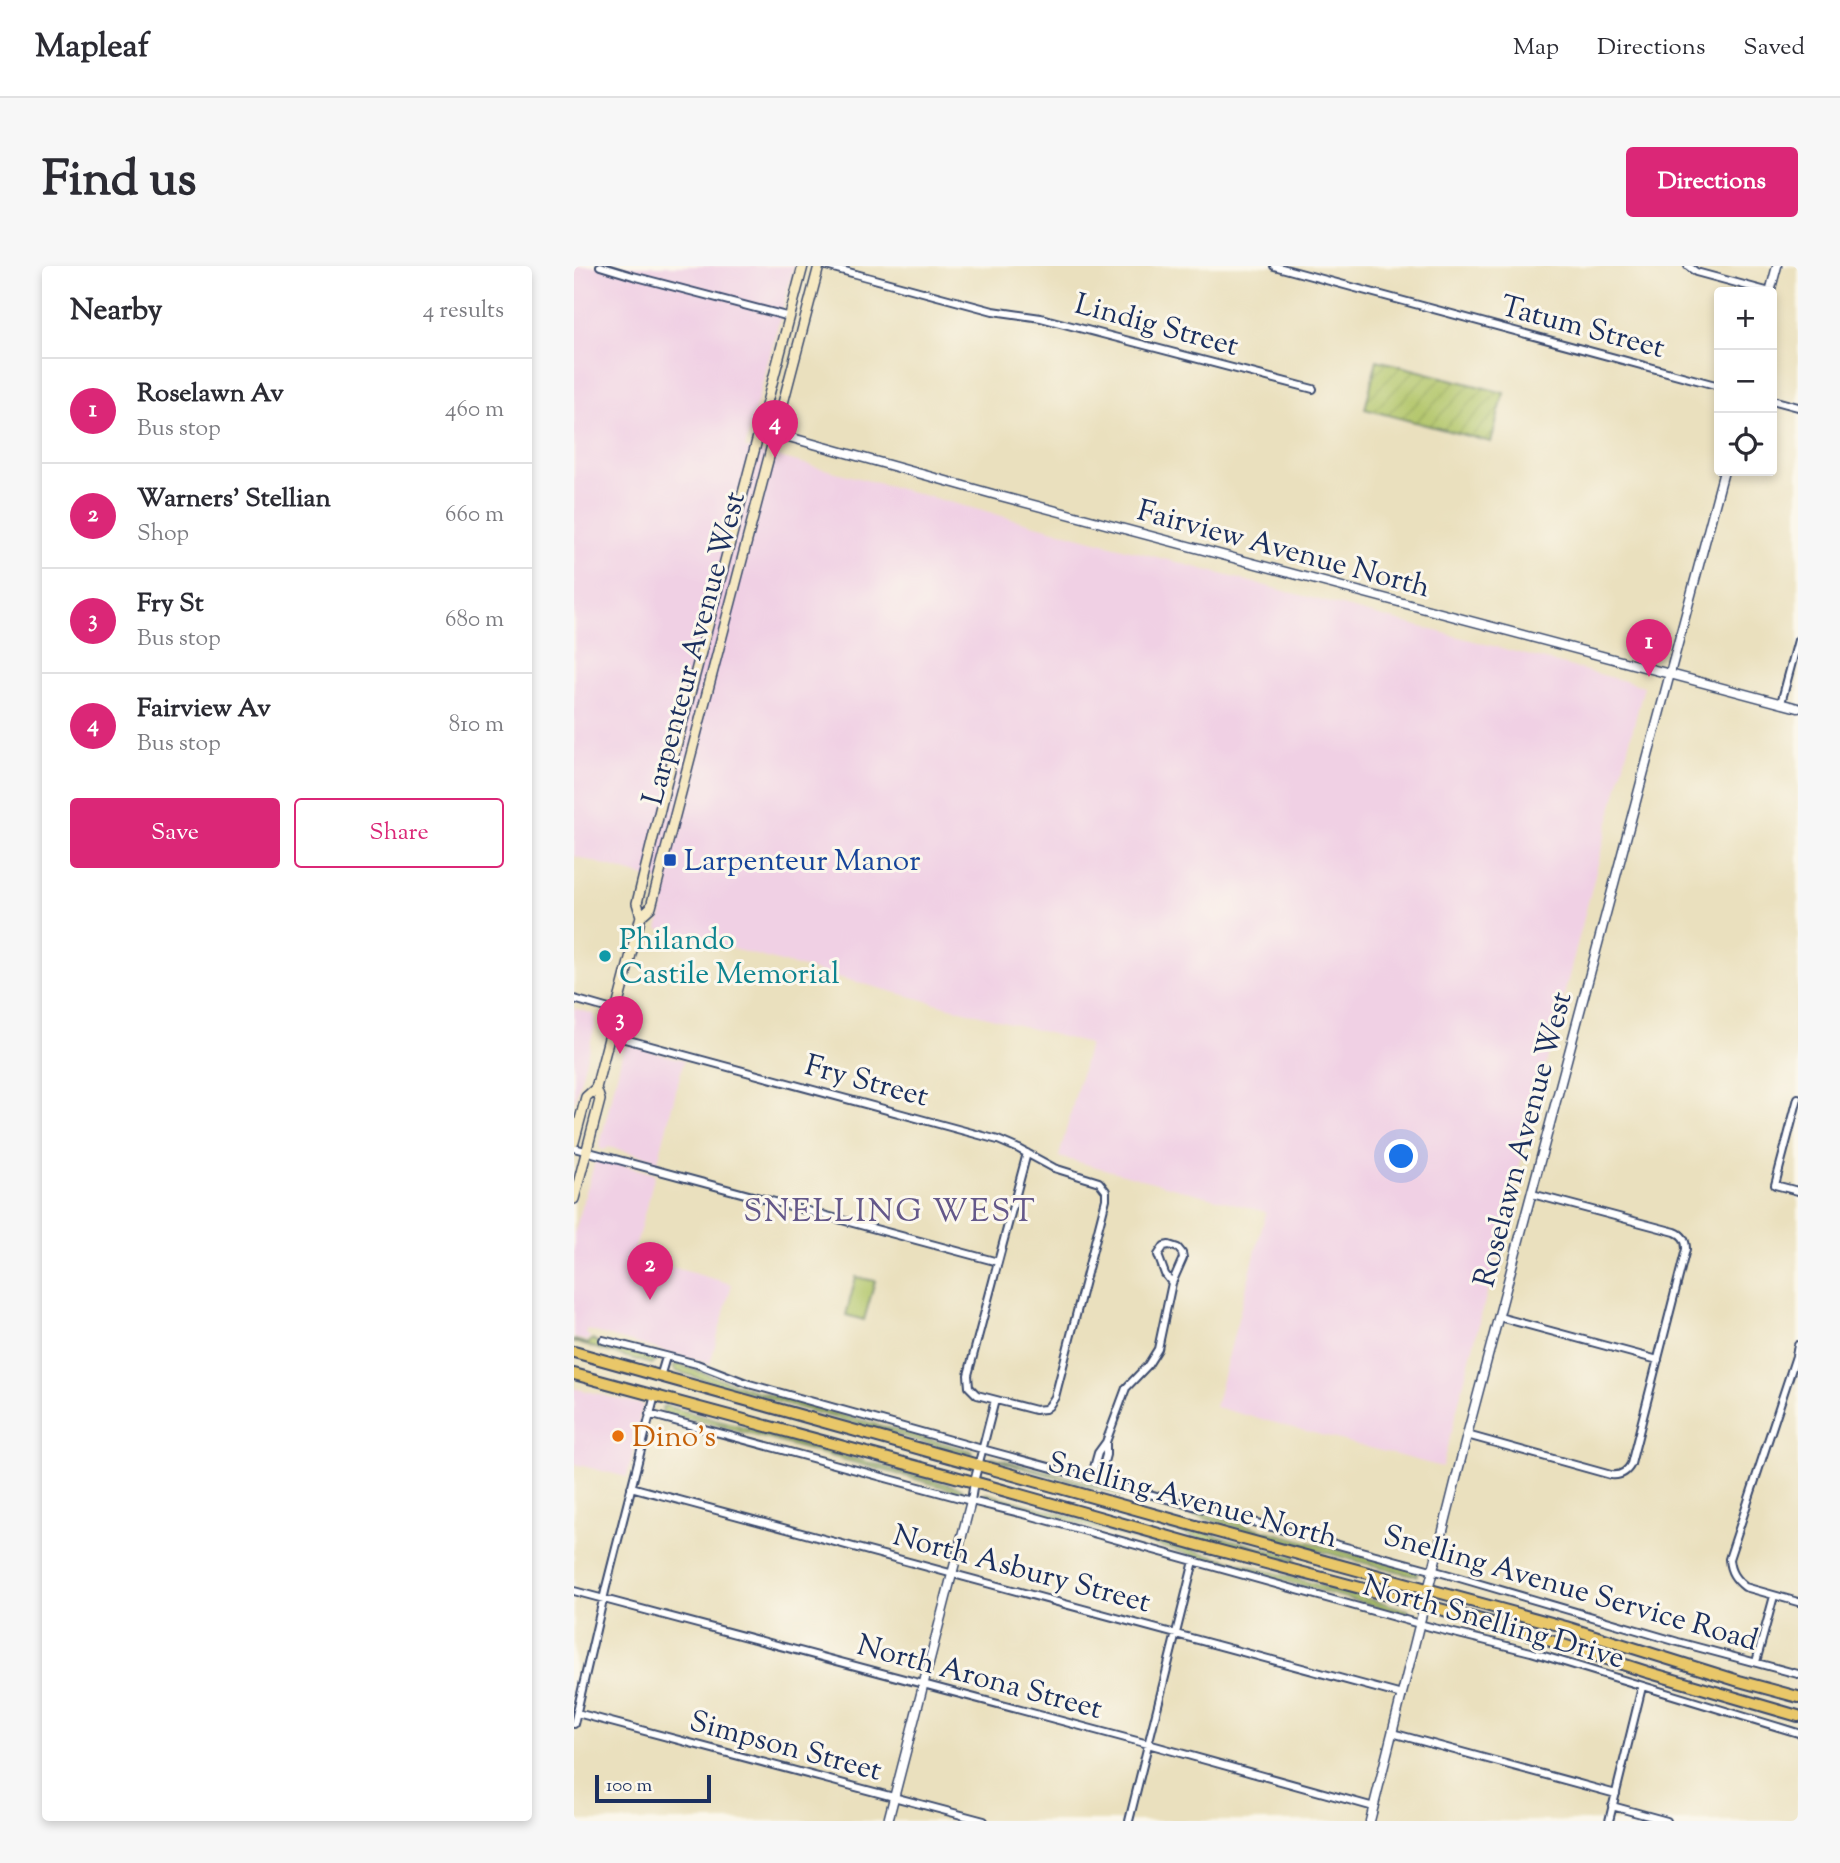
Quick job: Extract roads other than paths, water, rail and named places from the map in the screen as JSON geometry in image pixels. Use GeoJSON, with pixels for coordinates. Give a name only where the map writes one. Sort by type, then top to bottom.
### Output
{"type":"FeatureCollection","features":[{"type":"Feature","properties":{"kind":"main road","name":"Larpenteur Avenue West"},"geometry":{"type":"LineString","coordinates":[[574,1142],[586,1097],[596,1088],[610,1035],[641,916],[637,903],[803,266]]}},
{"type":"Feature","properties":{"kind":"main road","name":"Larpenteur Avenue West"},"geometry":{"type":"LineString","coordinates":[[641,916],[651,907],[819,266]]}},
{"type":"Feature","properties":{"kind":"main road"},"geometry":{"type":"LineString","coordinates":[[692,684],[707,688]]}},
{"type":"Feature","properties":{"kind":"main road","name":"Larpenteur Avenue West"},"geometry":{"type":"LineString","coordinates":[[574,1199],[600,1100],[596,1088]]}},
{"type":"Feature","properties":{"kind":"main road","name":"Snelling Avenue North"},"geometry":{"type":"LineString","coordinates":[[574,1352],[1566,1627],[1798,1697]]}},
{"type":"Feature","properties":{"kind":"main road","name":"Snelling Avenue North"},"geometry":{"type":"LineString","coordinates":[[574,1374],[1504,1626],[1647,1672],[1798,1716]]}},
{"type":"Feature","properties":{"kind":"main road"},"geometry":{"type":"LineString","coordinates":[[655,1395],[662,1386],[691,1385]]}},
{"type":"Feature","properties":{"kind":"street"},"geometry":{"type":"LineString","coordinates":[[600,266],[791,317]]}},
{"type":"Feature","properties":{"kind":"street","name":"Lindig Street"},"geometry":{"type":"LineString","coordinates":[[826,266],[993,311],[1041,318],[1313,389]]}},
{"type":"Feature","properties":{"kind":"street","name":"Tatum Street"},"geometry":{"type":"LineString","coordinates":[[1274,266],[1714,385]]}},
{"type":"Feature","properties":{"kind":"street"},"geometry":{"type":"LineString","coordinates":[[1688,266],[1696,272],[1752,287]]}},
{"type":"Feature","properties":{"kind":"street"},"geometry":{"type":"LineString","coordinates":[[1771,287],[1777,266]]}},
{"type":"Feature","properties":{"kind":"street"},"geometry":{"type":"LineString","coordinates":[[1777,401],[1798,407]]}},
{"type":"Feature","properties":{"kind":"street","name":"Fairview Avenue North"},"geometry":{"type":"LineString","coordinates":[[760,429],[1000,496],[1798,708]]}},
{"type":"Feature","properties":{"kind":"street","name":"Roselawn Avenue West"},"geometry":{"type":"LineString","coordinates":[[1370,1821],[1467,1435],[1723,476]]}},
{"type":"Feature","properties":{"kind":"street"},"geometry":{"type":"LineString","coordinates":[[1781,704],[1798,640]]}},
{"type":"Feature","properties":{"kind":"street"},"geometry":{"type":"LineString","coordinates":[[574,999],[616,1011]]}},
{"type":"Feature","properties":{"kind":"street","name":"Fry Street"},"geometry":{"type":"LineString","coordinates":[[610,1035],[979,1134],[1009,1144],[1054,1168],[1100,1182],[1105,1188],[1106,1199],[1053,1402],[1039,1410],[995,1400]]}},
{"type":"Feature","properties":{"kind":"street"},"geometry":{"type":"LineString","coordinates":[[1798,1098],[1775,1185],[1798,1191]]}},
{"type":"Feature","properties":{"kind":"street"},"geometry":{"type":"LineString","coordinates":[[574,1148],[998,1262]]}},
{"type":"Feature","properties":{"kind":"street"},"geometry":{"type":"LineString","coordinates":[[888,1821],[995,1400],[977,1395],[967,1382],[1027,1153]]}},
{"type":"Feature","properties":{"kind":"street"},"geometry":{"type":"LineString","coordinates":[[1467,1435],[1611,1475],[1619,1475],[1632,1464],[1686,1243],[1682,1236],[1675,1232],[1532,1194]]}},
{"type":"Feature","properties":{"kind":"street"},"geometry":{"type":"LineString","coordinates":[[1095,1479],[1106,1455],[1106,1442],[1126,1388],[1148,1365],[1158,1349],[1172,1283],[1183,1258],[1178,1248],[1168,1245],[1158,1255],[1165,1274],[1172,1283]]}},
{"type":"Feature","properties":{"kind":"street"},"geometry":{"type":"LineString","coordinates":[[1499,1317],[1658,1360]]}},
{"type":"Feature","properties":{"kind":"street","name":"Snelling Avenue Service Road"},"geometry":{"type":"LineString","coordinates":[[603,1340],[706,1367],[749,1384],[1798,1674]]}},
{"type":"Feature","properties":{"kind":"street"},"geometry":{"type":"LineString","coordinates":[[1798,1345],[1729,1559],[1732,1573],[1738,1582],[1753,1590],[1798,1602]]}},
{"type":"Feature","properties":{"kind":"street"},"geometry":{"type":"LineString","coordinates":[[660,1377],[666,1357]]}},
{"type":"Feature","properties":{"kind":"street"},"geometry":{"type":"LineString","coordinates":[[574,1724],[655,1395]]}},
{"type":"Feature","properties":{"kind":"street","name":"North Snelling Drive"},"geometry":{"type":"LineString","coordinates":[[649,1414],[1531,1652],[1798,1733]]}},
{"type":"Feature","properties":{"kind":"street","name":"North Asbury Street"},"geometry":{"type":"LineString","coordinates":[[631,1487],[1402,1695]]}},
{"type":"Feature","properties":{"kind":"street"},"geometry":{"type":"LineString","coordinates":[[1129,1821],[1194,1561]]}},
{"type":"Feature","properties":{"kind":"street","name":"North Arona Street"},"geometry":{"type":"LineString","coordinates":[[574,1591],[1374,1807]]}},
{"type":"Feature","properties":{"kind":"street"},"geometry":{"type":"LineString","coordinates":[[1756,1662],[1774,1596]]}},
{"type":"Feature","properties":{"kind":"street"},"geometry":{"type":"LineString","coordinates":[[1609,1821],[1642,1687]]}},
{"type":"Feature","properties":{"kind":"street","name":"Simpson Street"},"geometry":{"type":"LineString","coordinates":[[577,1713],[984,1821]]}},
{"type":"Feature","properties":{"kind":"street"},"geometry":{"type":"LineString","coordinates":[[1392,1734],[1616,1794]]}},
{"type":"Feature","properties":{"kind":"street"},"geometry":{"type":"LineString","coordinates":[[1612,1806],[1667,1821]]}},
{"type":"Feature","properties":{"kind":"place","name":"Fairview Av"},"geometry":{"type":"Point","coordinates":[775,458]}},
{"type":"Feature","properties":{"kind":"place","name":"Roselawn Av"},"geometry":{"type":"Point","coordinates":[1649,677]}},
{"type":"Feature","properties":{"kind":"place","name":"Larpenteur Manor"},"geometry":{"type":"Point","coordinates":[670,860]}},
{"type":"Feature","properties":{"kind":"place","name":"Philando Castile Memorial"},"geometry":{"type":"Point","coordinates":[605,956]}},
{"type":"Feature","properties":{"kind":"place","name":"Fry St"},"geometry":{"type":"Point","coordinates":[620,1054]}},
{"type":"Feature","properties":{"kind":"place","name":"Warners' Stellian"},"geometry":{"type":"Point","coordinates":[650,1300]}},
{"type":"Feature","properties":{"kind":"place","name":"Dino's"},"geometry":{"type":"Point","coordinates":[618,1436]}},
{"type":"Feature","properties":{"kind":"district","name":"SNELLING WEST"},"geometry":{"type":"Point","coordinates":[890,1210]}}]}
